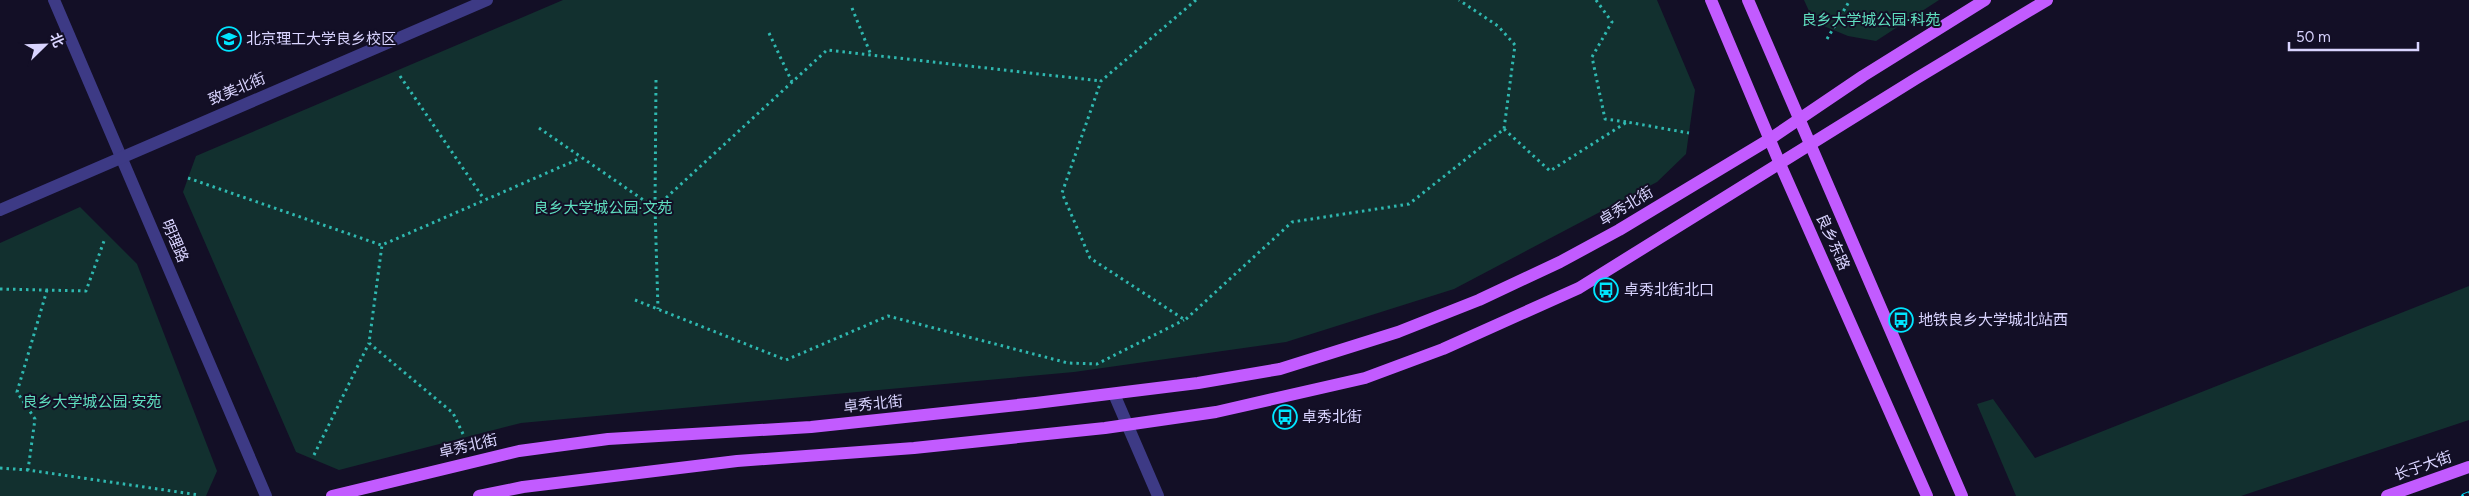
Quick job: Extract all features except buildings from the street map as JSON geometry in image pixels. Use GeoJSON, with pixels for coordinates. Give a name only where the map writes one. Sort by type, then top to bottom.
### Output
{"type":"FeatureCollection","features":[{"type":"Feature","properties":{"kind":"main road","name":"良乡东路"},"geometry":{"type":"LineString","coordinates":[[1711,0],[1780,164],[1927,496]]}},
{"type":"Feature","properties":{"kind":"main road","name":"良乡东路"},"geometry":{"type":"LineString","coordinates":[[1748,0],[1962,496]]}},
{"type":"Feature","properties":{"kind":"main road","name":"卓秀北街"},"geometry":{"type":"LineString","coordinates":[[332,496],[519,451],[590,442],[811,427],[1114,394],[1280,369],[1398,332],[1461,308],[1560,262],[1619,230],[1770,139],[1799,118],[1985,0]]}},
{"type":"Feature","properties":{"kind":"main road"},"geometry":{"type":"LineString","coordinates":[[479,496],[523,487],[737,461],[914,448],[1127,425],[1216,412],[1285,398],[1365,378],[1443,349],[1580,288],[1917,78],[2047,0]]}},
{"type":"Feature","properties":{"kind":"main road","name":"长于大街"},"geometry":{"type":"LineString","coordinates":[[2387,496],[2469,467]]}},
{"type":"Feature","properties":{"kind":"street","name":"明理路"},"geometry":{"type":"LineString","coordinates":[[54,0],[266,496]]}},
{"type":"Feature","properties":{"kind":"street","name":"致美北街"},"geometry":{"type":"LineString","coordinates":[[0,210],[121,156],[487,0]]}},
{"type":"Feature","properties":{"kind":"street"},"geometry":{"type":"LineString","coordinates":[[1114,394],[1158,496]]}},
{"type":"Feature","properties":{"kind":"path"},"geometry":{"type":"LineString","coordinates":[[1185,320],[1090,258],[1062,193],[1101,81],[1196,0]]}},
{"type":"Feature","properties":{"kind":"path"},"geometry":{"type":"LineString","coordinates":[[635,300],[786,360],[888,316],[1068,363],[1097,364],[1185,320],[1292,222],[1409,204],[1504,129],[1515,45],[1498,26],[1459,0]]}},
{"type":"Feature","properties":{"kind":"path"},"geometry":{"type":"LineString","coordinates":[[1596,0],[1612,22],[1592,57],[1605,119],[1689,133]]}},
{"type":"Feature","properties":{"kind":"path"},"geometry":{"type":"LineString","coordinates":[[1827,39],[1850,0]]}},
{"type":"Feature","properties":{"kind":"path"},"geometry":{"type":"LineString","coordinates":[[852,8],[871,56]]}},
{"type":"Feature","properties":{"kind":"path"},"geometry":{"type":"LineString","coordinates":[[769,32],[792,82]]}},
{"type":"Feature","properties":{"kind":"path"},"geometry":{"type":"LineString","coordinates":[[655,208],[827,50],[1101,81]]}},
{"type":"Feature","properties":{"kind":"path"},"geometry":{"type":"LineString","coordinates":[[400,76],[484,199]]}},
{"type":"Feature","properties":{"kind":"path"},"geometry":{"type":"LineString","coordinates":[[656,80],[655,208],[658,309]]}},
{"type":"Feature","properties":{"kind":"path"},"geometry":{"type":"LineString","coordinates":[[1504,129],[1550,171],[1628,122]]}},
{"type":"Feature","properties":{"kind":"path"},"geometry":{"type":"LineString","coordinates":[[539,128],[655,208]]}},
{"type":"Feature","properties":{"kind":"path"},"geometry":{"type":"LineString","coordinates":[[188,178],[382,245],[581,158]]}},
{"type":"Feature","properties":{"kind":"path"},"geometry":{"type":"LineString","coordinates":[[0,288],[86,291],[104,241]]}},
{"type":"Feature","properties":{"kind":"path"},"geometry":{"type":"LineString","coordinates":[[314,455],[369,343],[382,245]]}},
{"type":"Feature","properties":{"kind":"path"},"geometry":{"type":"LineString","coordinates":[[28,470],[35,419],[17,392],[47,290]]}},
{"type":"Feature","properties":{"kind":"path"},"geometry":{"type":"LineString","coordinates":[[369,343],[453,413],[463,434]]}},
{"type":"Feature","properties":{"kind":"path"},"geometry":{"type":"LineString","coordinates":[[0,468],[28,470],[199,495]]}},
{"type":"Feature","properties":{"kind":"green space","name":"良乡大学城公园·文苑"},"geometry":{"type":"Polygon","coordinates":[[[563,0],[1657,0],[1695,90],[1686,154],[1657,182],[1454,289],[1286,342],[1074,372],[521,423],[339,470],[296,452],[183,192],[196,156],[563,0]]]}},
{"type":"Feature","properties":{"kind":"green space","name":"良乡大学城公园·科苑"},"geometry":{"type":"Polygon","coordinates":[[[1804,0],[1939,0],[1876,41],[1848,36],[1814,22],[1804,0]]]}},
{"type":"Feature","properties":{"kind":"green space","name":"良乡大学城公园·安苑"},"geometry":{"type":"Polygon","coordinates":[[[80,207],[137,264],[217,471],[206,496],[0,496],[0,243],[80,207]]]}},
{"type":"Feature","properties":{"kind":"green space"},"geometry":{"type":"Polygon","coordinates":[[[2469,286],[2469,420],[2241,496],[2016,496],[1977,404],[1993,399],[2035,458],[2469,286]]]}},
{"type":"Feature","properties":{"kind":"railway"},"geometry":{"type":"LineString","coordinates":[[2464,496],[2469,494]]}},
{"type":"Feature","properties":{"kind":"place","name":"北京理工大学良乡校区"},"geometry":{"type":"Point","coordinates":[229,39]}},
{"type":"Feature","properties":{"kind":"place","name":"卓秀北街北口"},"geometry":{"type":"Point","coordinates":[1606,290]}},
{"type":"Feature","properties":{"kind":"place","name":"地铁良乡大学城北站西"},"geometry":{"type":"Point","coordinates":[1901,320]}},
{"type":"Feature","properties":{"kind":"place","name":"卓秀北街"},"geometry":{"type":"Point","coordinates":[1285,417]}}]}
